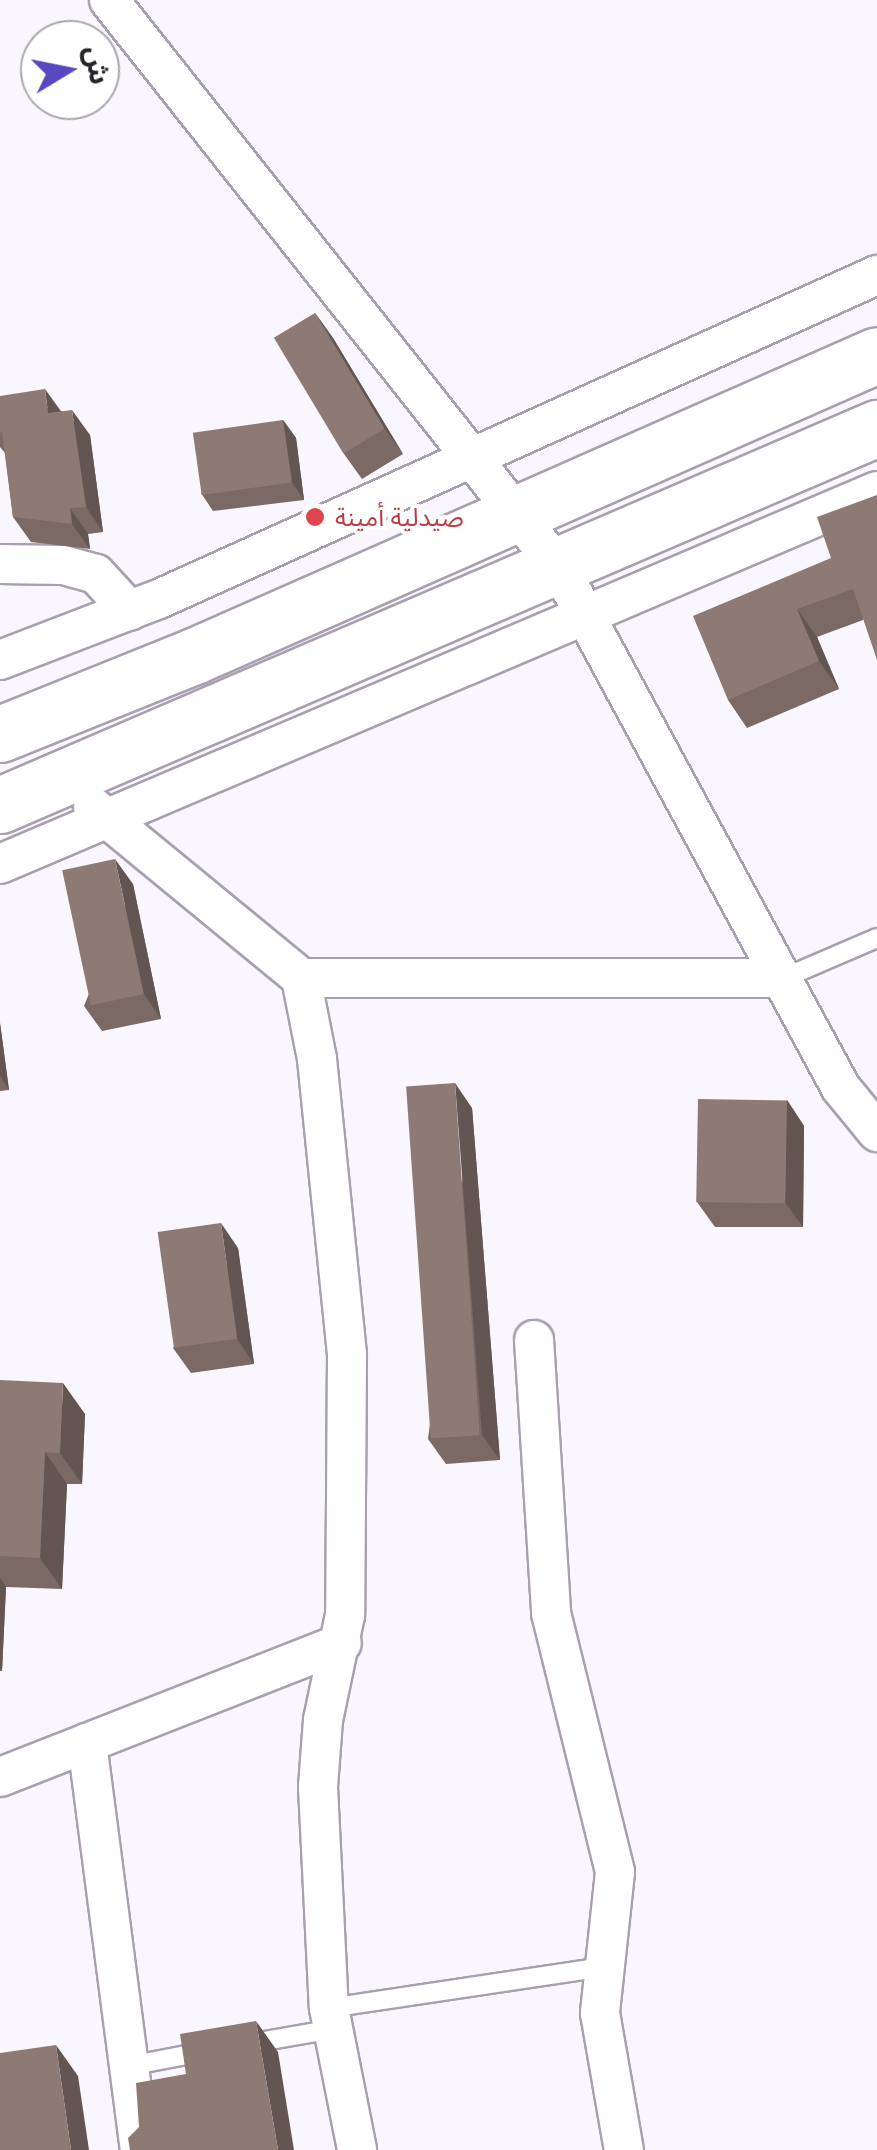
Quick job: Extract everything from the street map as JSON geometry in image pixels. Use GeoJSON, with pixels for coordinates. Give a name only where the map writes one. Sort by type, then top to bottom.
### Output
{"type":"FeatureCollection","features":[{"type":"Feature","properties":{"kind":"highway"},"geometry":{"type":"LineString","coordinates":[[0,734],[517,516],[877,355]]}},
{"type":"Feature","properties":{"kind":"highway"},"geometry":{"type":"LineString","coordinates":[[0,805],[573,591],[877,428]]}},
{"type":"Feature","properties":{"kind":"street"},"geometry":{"type":"LineString","coordinates":[[110,0],[573,591],[841,1088],[877,1132]]}},
{"type":"Feature","properties":{"kind":"street"},"geometry":{"type":"LineString","coordinates":[[0,660],[130,611],[468,454],[877,275]]}},
{"type":"Feature","properties":{"kind":"street"},"geometry":{"type":"LineString","coordinates":[[0,864],[109,820],[573,591],[877,491]]}},
{"type":"Feature","properties":{"kind":"street"},"geometry":{"type":"LineString","coordinates":[[0,564],[63,565],[96,574],[130,611]]}},
{"type":"Feature","properties":{"kind":"street"},"geometry":{"type":"LineString","coordinates":[[62,782],[300,978],[317,1058],[346,1355],[342,1644],[323,1720],[318,1787],[331,2018],[357,2150]]}},
{"type":"Feature","properties":{"kind":"street"},"geometry":{"type":"LineString","coordinates":[[300,978],[784,978]]}},
{"type":"Feature","properties":{"kind":"street"},"geometry":{"type":"LineString","coordinates":[[534,1340],[551,1613],[614,1872],[600,2014],[624,2150]]}},
{"type":"Feature","properties":{"kind":"street"},"geometry":{"type":"LineString","coordinates":[[0,1777],[342,1644]]}},
{"type":"Feature","properties":{"kind":"street"},"geometry":{"type":"LineString","coordinates":[[87,1743],[140,2150]]}},
{"type":"Feature","properties":{"kind":"lane"},"geometry":{"type":"LineString","coordinates":[[784,978],[877,938]]}},
{"type":"Feature","properties":{"kind":"lane"},"geometry":{"type":"LineString","coordinates":[[129,2066],[331,2018],[604,1968]]}},
{"type":"Feature","properties":{"kind":"building"},"geometry":{"type":"Polygon","coordinates":[[[315,313],[385,429],[343,453],[274,338],[315,313]]]}},
{"type":"Feature","properties":{"kind":"building"},"geometry":{"type":"Polygon","coordinates":[[[45,389],[48,413],[72,410],[86,507],[70,508],[72,524],[13,517],[0,433],[0,396],[45,389]]]}},
{"type":"Feature","properties":{"kind":"building"},"geometry":{"type":"Polygon","coordinates":[[[283,420],[292,482],[202,495],[193,433],[283,420]]]}},
{"type":"Feature","properties":{"kind":"building"},"geometry":{"type":"Polygon","coordinates":[[[877,495],[877,660],[853,589],[797,609],[819,661],[728,700],[693,616],[831,558],[817,517],[877,495]]]}},
{"type":"Feature","properties":{"kind":"building"},"geometry":{"type":"Polygon","coordinates":[[[115,859],[144,994],[91,1005],[62,870],[115,859]]]}},
{"type":"Feature","properties":{"kind":"building"},"geometry":{"type":"Polygon","coordinates":[[[455,1083],[480,1435],[431,1439],[406,1086],[455,1083]]]}},
{"type":"Feature","properties":{"kind":"building"},"geometry":{"type":"Polygon","coordinates":[[[698,1099],[787,1101],[785,1204],[696,1202],[698,1099]]]}},
{"type":"Feature","properties":{"kind":"building"},"geometry":{"type":"Polygon","coordinates":[[[221,1223],[237,1339],[174,1348],[158,1232],[221,1223]]]}},
{"type":"Feature","properties":{"kind":"building"},"geometry":{"type":"Polygon","coordinates":[[[0,1380],[63,1383],[60,1453],[45,1452],[40,1558],[0,1556],[0,1380]]]}},
{"type":"Feature","properties":{"kind":"building"},"geometry":{"type":"Polygon","coordinates":[[[256,2021],[278,2150],[130,2150],[128,2138],[139,2127],[136,2083],[186,2074],[180,2034],[256,2021]]]}},
{"type":"Feature","properties":{"kind":"building"},"geometry":{"type":"Polygon","coordinates":[[[56,2045],[71,2150],[0,2150],[0,2053],[56,2045]]]}},
{"type":"Feature","properties":{"kind":"place","name":"صيدلية أمينة"},"geometry":{"type":"Point","coordinates":[315,517]}}]}
